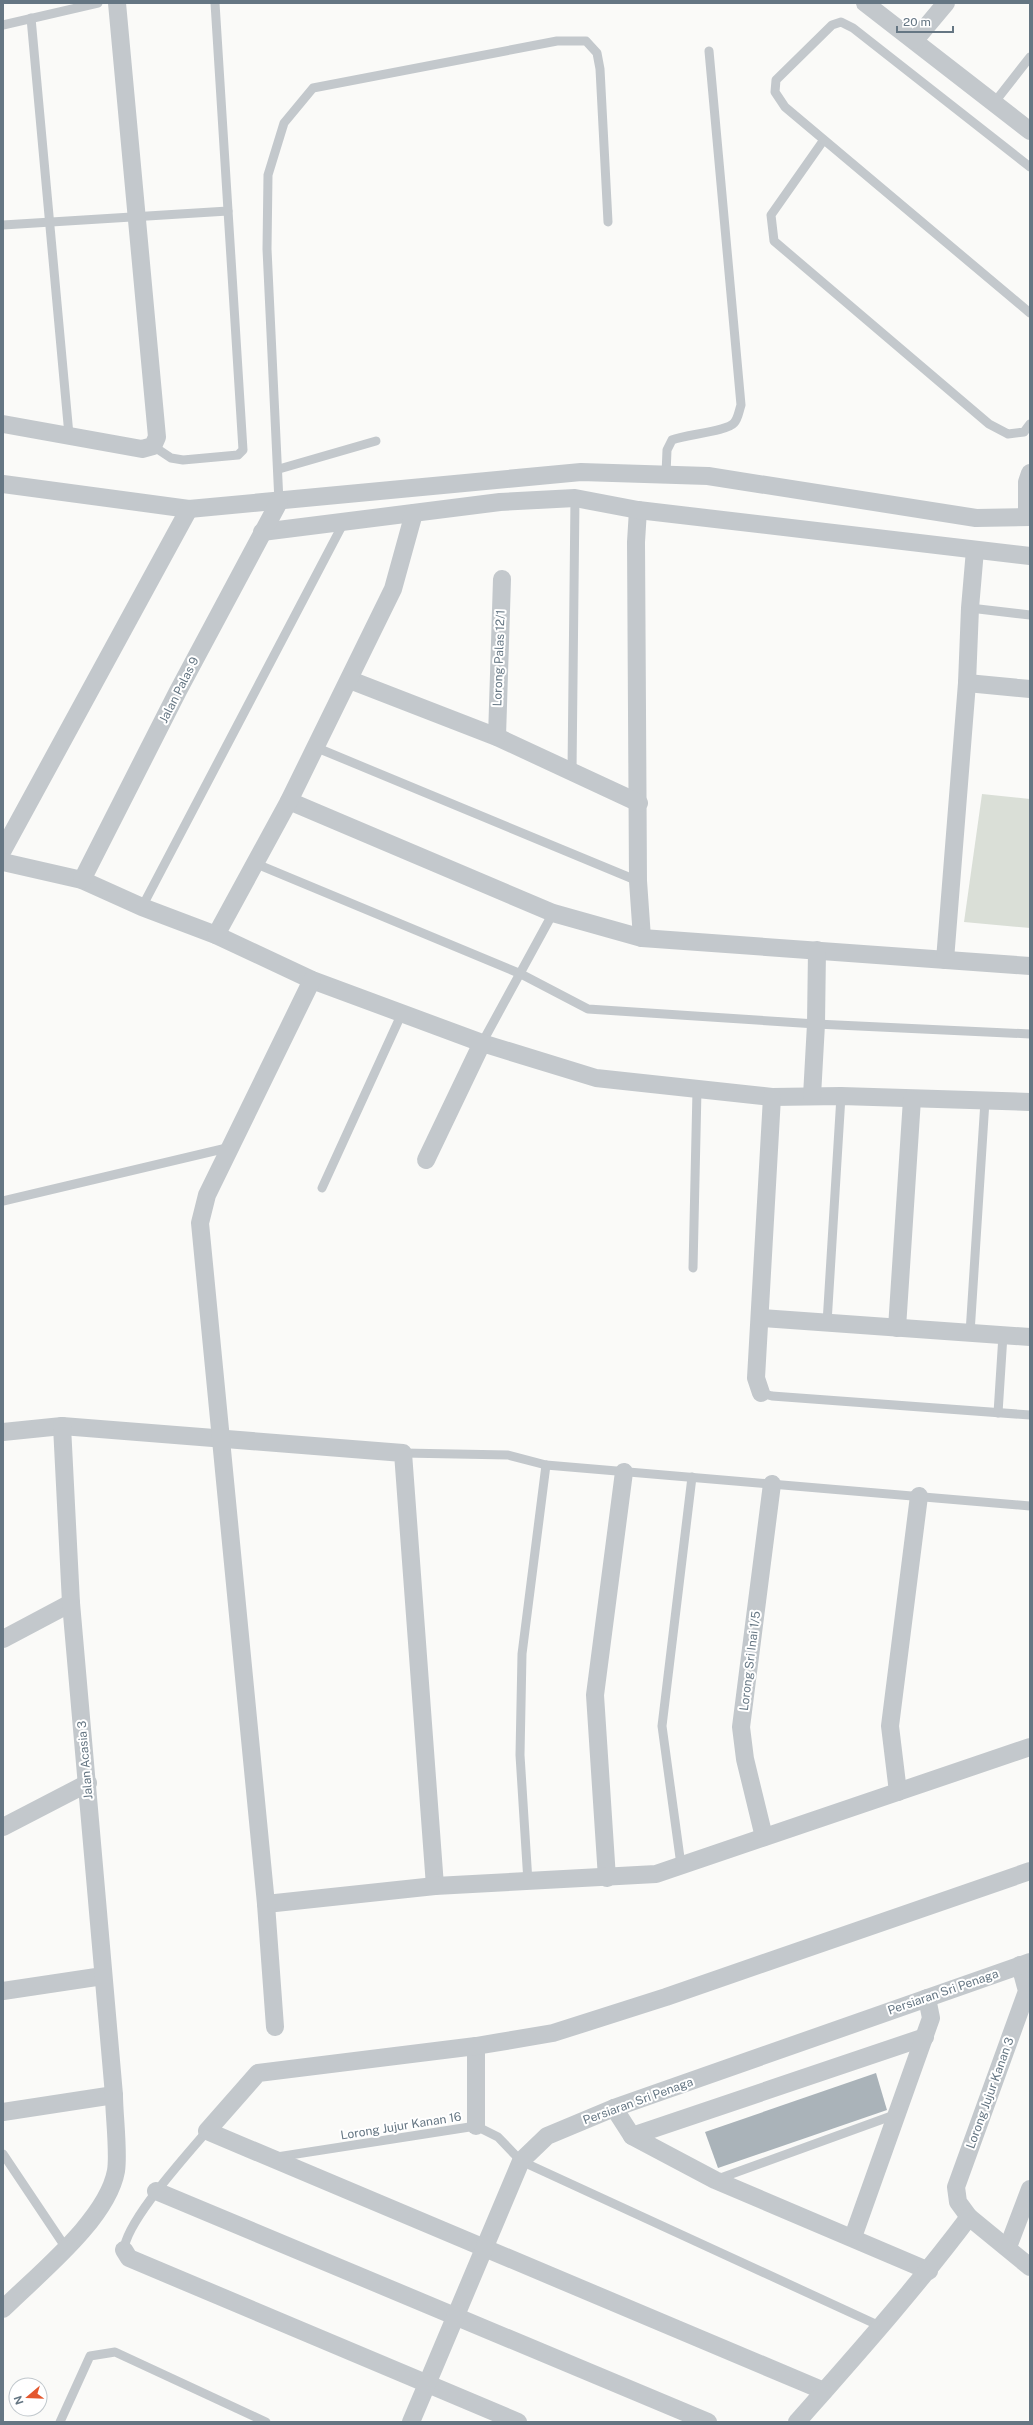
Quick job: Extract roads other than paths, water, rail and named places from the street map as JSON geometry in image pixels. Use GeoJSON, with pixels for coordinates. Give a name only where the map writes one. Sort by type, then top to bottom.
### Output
{"type":"FeatureCollection","features":[{"type":"Feature","properties":{"kind":"street"},"geometry":{"type":"LineString","coordinates":[[3,424],[142,449],[153,446],[157,436],[138,217],[117,3]]}},
{"type":"Feature","properties":{"kind":"street"},"geometry":{"type":"LineString","coordinates":[[865,3],[915,40],[1030,131]]}},
{"type":"Feature","properties":{"kind":"street"},"geometry":{"type":"LineString","coordinates":[[915,40],[946,3]]}},
{"type":"Feature","properties":{"kind":"street"},"geometry":{"type":"LineString","coordinates":[[3,484],[189,509],[279,502],[581,472],[666,474],[708,476],[976,518],[1028,517],[1027,482],[1030,473]]}},
{"type":"Feature","properties":{"kind":"street"},"geometry":{"type":"LineString","coordinates":[[262,532],[345,520],[500,502],[575,498],[638,510],[1030,556]]}},
{"type":"Feature","properties":{"kind":"street","name":"Jalan Palas 9"},"geometry":{"type":"LineString","coordinates":[[82,880],[178,691],[279,502]]}},
{"type":"Feature","properties":{"kind":"street"},"geometry":{"type":"LineString","coordinates":[[3,850],[189,509]]}},
{"type":"Feature","properties":{"kind":"street"},"geometry":{"type":"LineString","coordinates":[[638,510],[636,542],[639,804],[638,881],[642,938]]}},
{"type":"Feature","properties":{"kind":"street"},"geometry":{"type":"LineString","coordinates":[[216,935],[289,801],[350,680],[393,589],[414,513]]}},
{"type":"Feature","properties":{"kind":"street"},"geometry":{"type":"LineString","coordinates":[[945,960],[967,683],[970,608],[975,550]]}},
{"type":"Feature","properties":{"kind":"street","name":"Lorong Palas 12/1"},"geometry":{"type":"LineString","coordinates":[[497,737],[502,579]]}},
{"type":"Feature","properties":{"kind":"street"},"geometry":{"type":"LineString","coordinates":[[350,680],[497,737],[639,804]]}},
{"type":"Feature","properties":{"kind":"street"},"geometry":{"type":"LineString","coordinates":[[967,683],[1030,689]]}},
{"type":"Feature","properties":{"kind":"street"},"geometry":{"type":"LineString","coordinates":[[289,801],[553,913],[642,938],[1030,966]]}},
{"type":"Feature","properties":{"kind":"street"},"geometry":{"type":"LineString","coordinates":[[3,862],[82,880],[142,908],[216,935],[312,980],[482,1043],[596,1078],[772,1097],[841,1096],[1030,1102]]}},
{"type":"Feature","properties":{"kind":"street"},"geometry":{"type":"LineString","coordinates":[[812,1096],[816,1024],[817,950]]}},
{"type":"Feature","properties":{"kind":"street"},"geometry":{"type":"LineString","coordinates":[[275,2027],[266,1904],[200,1223],[207,1195],[312,980]]}},
{"type":"Feature","properties":{"kind":"street"},"geometry":{"type":"LineString","coordinates":[[426,1160],[482,1043]]}},
{"type":"Feature","properties":{"kind":"street"},"geometry":{"type":"LineString","coordinates":[[761,1393],[756,1378],[761,1318],[772,1097]]}},
{"type":"Feature","properties":{"kind":"street"},"geometry":{"type":"LineString","coordinates":[[897,1328],[912,1099]]}},
{"type":"Feature","properties":{"kind":"street"},"geometry":{"type":"LineString","coordinates":[[761,1318],[1030,1337]]}},
{"type":"Feature","properties":{"kind":"street"},"geometry":{"type":"LineString","coordinates":[[3,1432],[62,1426],[402,1453],[435,1886]]}},
{"type":"Feature","properties":{"kind":"street","name":"Jalan Acasia 3"},"geometry":{"type":"LineString","coordinates":[[5,2304],[66,2248],[107,2198],[116,2170],[114,2095],[88,1783],[71,1603],[62,1426]]}},
{"type":"Feature","properties":{"kind":"street"},"geometry":{"type":"LineString","coordinates":[[607,1878],[595,1695],[624,1472]]}},
{"type":"Feature","properties":{"kind":"street","name":"Lorong Sri Inai 1/5"},"geometry":{"type":"LineString","coordinates":[[764,1837],[745,1759],[741,1727],[772,1484]]}},
{"type":"Feature","properties":{"kind":"street"},"geometry":{"type":"LineString","coordinates":[[898,1792],[890,1726],[919,1496]]}},
{"type":"Feature","properties":{"kind":"street"},"geometry":{"type":"LineString","coordinates":[[3,1639],[71,1603]]}},
{"type":"Feature","properties":{"kind":"street"},"geometry":{"type":"LineString","coordinates":[[266,1904],[435,1886],[607,1878],[656,1874],[1030,1747]]}},
{"type":"Feature","properties":{"kind":"street"},"geometry":{"type":"LineString","coordinates":[[3,1827],[88,1783]]}},
{"type":"Feature","properties":{"kind":"street"},"geometry":{"type":"LineString","coordinates":[[824,2391],[207,2131],[258,2073],[476,2046],[553,2033],[666,1997],[1030,1871]]}},
{"type":"Feature","properties":{"kind":"street","name":"Persiaran Sri Penaga"},"geometry":{"type":"LineString","coordinates":[[411,2422],[521,2162],[547,2136],[614,2108],[1025,1964]]}},
{"type":"Feature","properties":{"kind":"street","name":"Lorong Jujur Kanan 3"},"geometry":{"type":"LineString","coordinates":[[1025,1964],[1027,1991],[956,2186],[958,2202],[969,2217],[1008,2247],[1030,2267]]}},
{"type":"Feature","properties":{"kind":"street"},"geometry":{"type":"LineString","coordinates":[[3,1991],[103,1976]]}},
{"type":"Feature","properties":{"kind":"street"},"geometry":{"type":"LineString","coordinates":[[853,2237],[931,2018],[927,1998]]}},
{"type":"Feature","properties":{"kind":"street"},"geometry":{"type":"LineString","coordinates":[[632,2136],[925,2037]]}},
{"type":"Feature","properties":{"kind":"street"},"geometry":{"type":"LineString","coordinates":[[476,2046],[476,2126]]}},
{"type":"Feature","properties":{"kind":"street"},"geometry":{"type":"LineString","coordinates":[[3,2112],[114,2095]]}},
{"type":"Feature","properties":{"kind":"street"},"geometry":{"type":"LineString","coordinates":[[614,2108],[632,2136],[715,2180],[853,2237],[929,2271]]}},
{"type":"Feature","properties":{"kind":"street"},"geometry":{"type":"LineString","coordinates":[[1008,2247],[1030,2189]]}},
{"type":"Feature","properties":{"kind":"street"},"geometry":{"type":"LineString","coordinates":[[156,2192],[708,2422]]}},
{"type":"Feature","properties":{"kind":"street"},"geometry":{"type":"LineString","coordinates":[[797,2422],[882,2327],[929,2271],[969,2217]]}},
{"type":"Feature","properties":{"kind":"street"},"geometry":{"type":"LineString","coordinates":[[124,2250],[129,2258],[518,2422]]}},
{"type":"Feature","properties":{"kind":"lane"},"geometry":{"type":"LineString","coordinates":[[3,25],[98,3]]}},
{"type":"Feature","properties":{"kind":"lane"},"geometry":{"type":"LineString","coordinates":[[153,446],[171,458],[183,460],[238,455],[243,450],[215,3]]}},
{"type":"Feature","properties":{"kind":"lane"},"geometry":{"type":"LineString","coordinates":[[31,18],[69,435]]}},
{"type":"Feature","properties":{"kind":"lane"},"geometry":{"type":"LineString","coordinates":[[1030,167],[853,28],[841,22],[832,25],[776,80],[775,92],[785,107],[1030,313]]}},
{"type":"Feature","properties":{"kind":"lane"},"geometry":{"type":"LineString","coordinates":[[279,502],[279,469],[267,249],[268,175],[284,123],[313,88],[557,41],[586,41],[597,53],[600,69],[608,222]]}},
{"type":"Feature","properties":{"kind":"lane"},"geometry":{"type":"LineString","coordinates":[[666,474],[667,450],[672,440],[686,435],[728,428],[736,422],[741,405],[709,51]]}},
{"type":"Feature","properties":{"kind":"lane"},"geometry":{"type":"LineString","coordinates":[[994,103],[1030,57]]}},
{"type":"Feature","properties":{"kind":"lane"},"geometry":{"type":"LineString","coordinates":[[824,141],[771,215],[774,241],[989,424],[1008,434],[1024,432],[1030,424]]}},
{"type":"Feature","properties":{"kind":"lane"},"geometry":{"type":"LineString","coordinates":[[3,226],[228,211]]}},
{"type":"Feature","properties":{"kind":"lane"},"geometry":{"type":"LineString","coordinates":[[279,469],[376,441]]}},
{"type":"Feature","properties":{"kind":"lane"},"geometry":{"type":"LineString","coordinates":[[572,772],[575,498]]}},
{"type":"Feature","properties":{"kind":"lane"},"geometry":{"type":"LineString","coordinates":[[142,908],[345,520]]}},
{"type":"Feature","properties":{"kind":"lane"},"geometry":{"type":"LineString","coordinates":[[970,608],[1030,615]]}},
{"type":"Feature","properties":{"kind":"lane"},"geometry":{"type":"LineString","coordinates":[[315,747],[638,881]]}},
{"type":"Feature","properties":{"kind":"lane"},"geometry":{"type":"LineString","coordinates":[[254,863],[522,974],[588,1009],[816,1024],[1030,1034]]}},
{"type":"Feature","properties":{"kind":"lane"},"geometry":{"type":"LineString","coordinates":[[482,1043],[522,974],[553,913]]}},
{"type":"Feature","properties":{"kind":"lane"},"geometry":{"type":"LineString","coordinates":[[322,1188],[402,1013]]}},
{"type":"Feature","properties":{"kind":"lane"},"geometry":{"type":"LineString","coordinates":[[693,1268],[697,1090]]}},
{"type":"Feature","properties":{"kind":"lane"},"geometry":{"type":"LineString","coordinates":[[827,1323],[841,1096]]}},
{"type":"Feature","properties":{"kind":"lane"},"geometry":{"type":"LineString","coordinates":[[970,1333],[985,1100]]}},
{"type":"Feature","properties":{"kind":"lane"},"geometry":{"type":"LineString","coordinates":[[3,1201],[231,1147]]}},
{"type":"Feature","properties":{"kind":"lane"},"geometry":{"type":"LineString","coordinates":[[998,1413],[1003,1335]]}},
{"type":"Feature","properties":{"kind":"lane"},"geometry":{"type":"LineString","coordinates":[[761,1393],[772,1396],[1030,1415]]}},
{"type":"Feature","properties":{"kind":"lane"},"geometry":{"type":"LineString","coordinates":[[402,1453],[508,1455],[546,1465],[1030,1506]]}},
{"type":"Feature","properties":{"kind":"lane"},"geometry":{"type":"LineString","coordinates":[[528,1882],[520,1755],[522,1654],[546,1465]]}},
{"type":"Feature","properties":{"kind":"lane"},"geometry":{"type":"LineString","coordinates":[[681,1865],[662,1726],[692,1478]]}},
{"type":"Feature","properties":{"kind":"lane"},"geometry":{"type":"LineString","coordinates":[[715,2180],[897,2114]]}},
{"type":"Feature","properties":{"kind":"lane","name":"Lorong Jujur Kanan 16"},"geometry":{"type":"LineString","coordinates":[[272,2158],[476,2126],[498,2137],[521,2162]]}},
{"type":"Feature","properties":{"kind":"lane"},"geometry":{"type":"LineString","coordinates":[[124,2250],[124,2240],[156,2192],[207,2131]]}},
{"type":"Feature","properties":{"kind":"lane"},"geometry":{"type":"LineString","coordinates":[[3,2154],[66,2248]]}},
{"type":"Feature","properties":{"kind":"lane"},"geometry":{"type":"LineString","coordinates":[[521,2162],[882,2327]]}},
{"type":"Feature","properties":{"kind":"lane"},"geometry":{"type":"LineString","coordinates":[[60,2422],[90,2356],[116,2352],[249,2418],[266,2422]]}}]}
